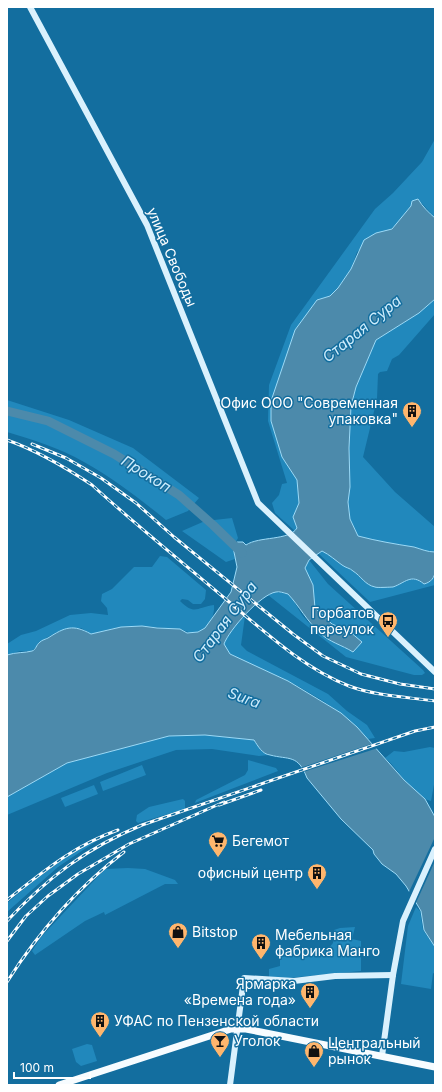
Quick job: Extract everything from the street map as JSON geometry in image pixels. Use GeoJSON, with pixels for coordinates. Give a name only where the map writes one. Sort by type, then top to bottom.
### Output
{"type":"FeatureCollection","features":[{"type":"Feature","properties":{"kind":"main road","name":"улица Свободы"},"geometry":{"type":"LineString","coordinates":[[30,7],[147,224],[258,503],[435,672]]}},
{"type":"Feature","properties":{"kind":"main road"},"geometry":{"type":"LineString","coordinates":[[382,1056],[400,932],[409,906],[435,849]]}},
{"type":"Feature","properties":{"kind":"main road"},"geometry":{"type":"LineString","coordinates":[[230,1085],[236,1029],[244,978],[294,981],[335,976],[393,975]]}},
{"type":"Feature","properties":{"kind":"main road"},"geometry":{"type":"LineString","coordinates":[[59,1085],[201,1038],[236,1029],[435,1067]]}},
{"type":"Feature","properties":{"kind":"shaded area"},"geometry":{"type":"Polygon","coordinates":[[[435,139],[435,218],[418,199],[413,201],[411,206],[395,226],[388,231],[376,233],[357,252],[351,269],[338,288],[330,296],[317,300],[271,421],[282,457],[297,480],[299,503],[293,517],[297,528],[295,531],[275,513],[272,503],[279,495],[282,484],[287,483],[268,421],[269,385],[291,325],[375,209],[393,193],[422,162],[435,139]]]}},
{"type":"Feature","properties":{"kind":"shaded area"},"geometry":{"type":"Polygon","coordinates":[[[435,299],[435,314],[399,355],[392,359],[387,371],[380,372],[378,374],[377,399],[363,457],[395,492],[435,527],[435,552],[429,552],[414,547],[358,536],[350,519],[348,502],[350,487],[349,448],[351,406],[356,387],[376,340],[419,313],[435,299]]]}},
{"type":"Feature","properties":{"kind":"shaded area"},"geometry":{"type":"Polygon","coordinates":[[[7,400],[69,420],[133,448],[199,498],[188,511],[166,520],[95,468],[56,448],[7,432],[7,400]]]}},
{"type":"Feature","properties":{"kind":"shaded area"},"geometry":{"type":"Polygon","coordinates":[[[232,518],[238,538],[233,547],[235,559],[226,562],[182,531],[205,521],[232,518]]]}},
{"type":"Feature","properties":{"kind":"shaded area"},"geometry":{"type":"Polygon","coordinates":[[[322,550],[333,556],[342,565],[353,570],[374,587],[392,587],[408,579],[418,580],[424,584],[435,577],[435,585],[370,602],[319,554],[322,550]]]}},
{"type":"Feature","properties":{"kind":"shaded area"},"geometry":{"type":"Polygon","coordinates":[[[160,556],[167,557],[206,590],[205,599],[201,604],[193,604],[188,600],[182,599],[180,601],[185,606],[193,609],[214,605],[212,617],[208,625],[202,630],[192,633],[180,629],[149,626],[128,626],[91,634],[81,628],[57,632],[39,642],[37,647],[31,651],[20,651],[7,655],[7,644],[21,635],[36,631],[70,615],[91,613],[108,615],[107,608],[101,601],[102,594],[112,589],[134,567],[152,567],[160,556]]]}},
{"type":"Feature","properties":{"kind":"shaded area"},"geometry":{"type":"Polygon","coordinates":[[[309,560],[328,584],[425,673],[422,675],[414,675],[346,657],[268,595],[276,592],[288,594],[302,615],[313,627],[332,641],[353,652],[340,627],[332,624],[315,608],[313,585],[305,568],[309,560]]]}},
{"type":"Feature","properties":{"kind":"shaded area"},"geometry":{"type":"Polygon","coordinates":[[[245,616],[241,645],[247,651],[328,694],[347,711],[367,725],[375,738],[368,739],[331,706],[310,693],[281,677],[230,654],[224,647],[224,643],[228,634],[245,616]]]}},
{"type":"Feature","properties":{"kind":"shaded area"},"geometry":{"type":"Polygon","coordinates":[[[205,735],[254,740],[262,751],[269,755],[259,756],[212,749],[176,750],[107,773],[7,815],[7,797],[67,763],[169,736],[205,735]]]}},
{"type":"Feature","properties":{"kind":"shaded area"},"geometry":{"type":"Polygon","coordinates":[[[430,747],[435,748],[435,779],[431,801],[417,794],[385,758],[394,751],[404,752],[430,747]]]}},
{"type":"Feature","properties":{"kind":"shaded area"},"geometry":{"type":"Polygon","coordinates":[[[248,760],[276,768],[278,771],[195,803],[196,800],[245,775],[248,770],[248,760]]]}},
{"type":"Feature","properties":{"kind":"shaded area"},"geometry":{"type":"Polygon","coordinates":[[[142,765],[146,775],[103,791],[100,782],[142,765]]]}},
{"type":"Feature","properties":{"kind":"shaded area"},"geometry":{"type":"Polygon","coordinates":[[[94,785],[98,794],[65,807],[61,798],[94,785]]]}},
{"type":"Feature","properties":{"kind":"shaded area"},"geometry":{"type":"Polygon","coordinates":[[[183,799],[185,801],[185,809],[138,823],[136,821],[137,815],[149,807],[183,799]]]}},
{"type":"Feature","properties":{"kind":"shaded area"},"geometry":{"type":"Polygon","coordinates":[[[101,838],[58,867],[7,912],[7,903],[41,876],[76,851],[101,838]]]}},
{"type":"Feature","properties":{"kind":"shaded area"},"geometry":{"type":"Polygon","coordinates":[[[105,869],[145,869],[175,880],[178,884],[165,884],[105,915],[104,912],[85,921],[35,955],[32,951],[41,937],[105,869]]]}},
{"type":"Feature","properties":{"kind":"shaded area"},"geometry":{"type":"Polygon","coordinates":[[[416,907],[420,911],[423,930],[435,947],[435,974],[433,973],[431,989],[401,984],[408,926],[416,907]]]}},
{"type":"Feature","properties":{"kind":"shaded area"},"geometry":{"type":"Polygon","coordinates":[[[355,927],[352,939],[361,941],[361,971],[288,978],[269,977],[269,969],[280,966],[280,957],[328,949],[333,943],[334,930],[355,927]]]}},
{"type":"Feature","properties":{"kind":"shaded area"},"geometry":{"type":"Polygon","coordinates":[[[87,1044],[92,1045],[97,1061],[81,1066],[76,1062],[72,1049],[87,1044]]]}},
{"type":"Feature","properties":{"kind":"water"},"geometry":{"type":"Polygon","coordinates":[[[418,199],[435,218],[435,299],[419,313],[376,340],[356,387],[351,406],[349,448],[350,487],[348,502],[350,519],[358,536],[414,547],[429,552],[435,552],[434,576],[429,582],[424,584],[412,579],[393,587],[376,587],[368,584],[352,570],[343,566],[322,551],[309,560],[305,568],[313,585],[315,608],[332,624],[349,631],[362,642],[353,652],[324,636],[315,628],[288,594],[279,592],[270,594],[254,606],[232,630],[224,644],[230,654],[288,681],[341,713],[357,727],[404,780],[425,799],[435,817],[435,947],[424,930],[421,911],[406,886],[396,874],[382,864],[374,854],[373,850],[341,819],[307,778],[304,770],[296,761],[265,753],[260,749],[254,740],[205,735],[169,736],[67,763],[7,797],[7,655],[29,652],[35,649],[42,641],[59,631],[69,628],[79,629],[91,634],[121,627],[142,626],[180,629],[187,633],[198,632],[205,628],[231,592],[237,567],[233,547],[237,542],[243,542],[246,545],[258,540],[281,537],[293,532],[297,528],[293,517],[299,503],[297,480],[282,457],[271,421],[271,401],[295,330],[317,300],[330,296],[338,288],[351,269],[364,240],[376,233],[392,229],[411,206],[412,201],[418,199]]]}},
{"type":"Feature","properties":{"kind":"pier"},"geometry":{"type":"Polygon","coordinates":[[[374,743],[378,748],[303,772],[300,768],[374,743]]]}},
{"type":"Feature","properties":{"kind":"pier"},"geometry":{"type":"Polygon","coordinates":[[[435,837],[435,861],[415,905],[408,894],[435,837]]]}},
{"type":"Feature","properties":{"kind":"waterway","name":"Прокоп"},"geometry":{"type":"LineString","coordinates":[[7,411],[48,421],[114,454],[179,495],[242,553]]}},
{"type":"Feature","properties":{"kind":"railway"},"geometry":{"type":"LineString","coordinates":[[7,440],[30,449],[51,460],[92,485],[270,637],[316,669],[349,686],[359,689],[380,694],[435,701]]}},
{"type":"Feature","properties":{"kind":"railway"},"geometry":{"type":"LineString","coordinates":[[32,444],[66,458],[101,478],[136,503],[174,537],[293,634],[323,656],[361,674],[400,684],[435,689]]}},
{"type":"Feature","properties":{"kind":"railway"},"geometry":{"type":"LineString","coordinates":[[7,921],[53,877],[86,854],[122,834],[142,825],[415,731],[435,727]]}},
{"type":"Feature","properties":{"kind":"railway"},"geometry":{"type":"LineString","coordinates":[[219,805],[261,790]]}},
{"type":"Feature","properties":{"kind":"railway"},"geometry":{"type":"LineString","coordinates":[[7,941],[26,916],[48,896],[78,874],[129,844],[224,802]]}},
{"type":"Feature","properties":{"kind":"railway"},"geometry":{"type":"LineString","coordinates":[[7,900],[60,860],[102,836],[118,830]]}},
{"type":"Feature","properties":{"kind":"railway"},"geometry":{"type":"LineString","coordinates":[[7,982],[45,929],[74,896],[124,852]]}},
{"type":"Feature","properties":{"kind":"place","name":"Офис ООО \"Современная упаковка\""},"geometry":{"type":"Point","coordinates":[412,428]}},
{"type":"Feature","properties":{"kind":"place","name":"Горбатов переулок"},"geometry":{"type":"Point","coordinates":[388,638]}},
{"type":"Feature","properties":{"kind":"place","name":"Бегемот"},"geometry":{"type":"Point","coordinates":[218,858]}},
{"type":"Feature","properties":{"kind":"place","name":"офисный центр"},"geometry":{"type":"Point","coordinates":[317,890]}},
{"type":"Feature","properties":{"kind":"place","name":"Bitstop"},"geometry":{"type":"Point","coordinates":[178,949]}},
{"type":"Feature","properties":{"kind":"place","name":"Мебельная фабрика Манго"},"geometry":{"type":"Point","coordinates":[261,960]}},
{"type":"Feature","properties":{"kind":"place","name":"Ярмарка «Времена года»"},"geometry":{"type":"Point","coordinates":[310,1009]}},
{"type":"Feature","properties":{"kind":"place","name":"УФАС по Пензенской области"},"geometry":{"type":"Point","coordinates":[100,1038]}},
{"type":"Feature","properties":{"kind":"place","name":"Уголок"},"geometry":{"type":"Point","coordinates":[220,1058]}},
{"type":"Feature","properties":{"kind":"place","name":"Центральный рынок"},"geometry":{"type":"Point","coordinates":[314,1068]}},
{"type":"Feature","properties":{"kind":"water label","name":"Старая Сура"},"geometry":{"type":"Point","coordinates":[362,329]}},
{"type":"Feature","properties":{"kind":"water label","name":"Старая Сура"},"geometry":{"type":"Point","coordinates":[225,622]}},
{"type":"Feature","properties":{"kind":"water label","name":"Sura"},"geometry":{"type":"Point","coordinates":[244,698]}}]}
